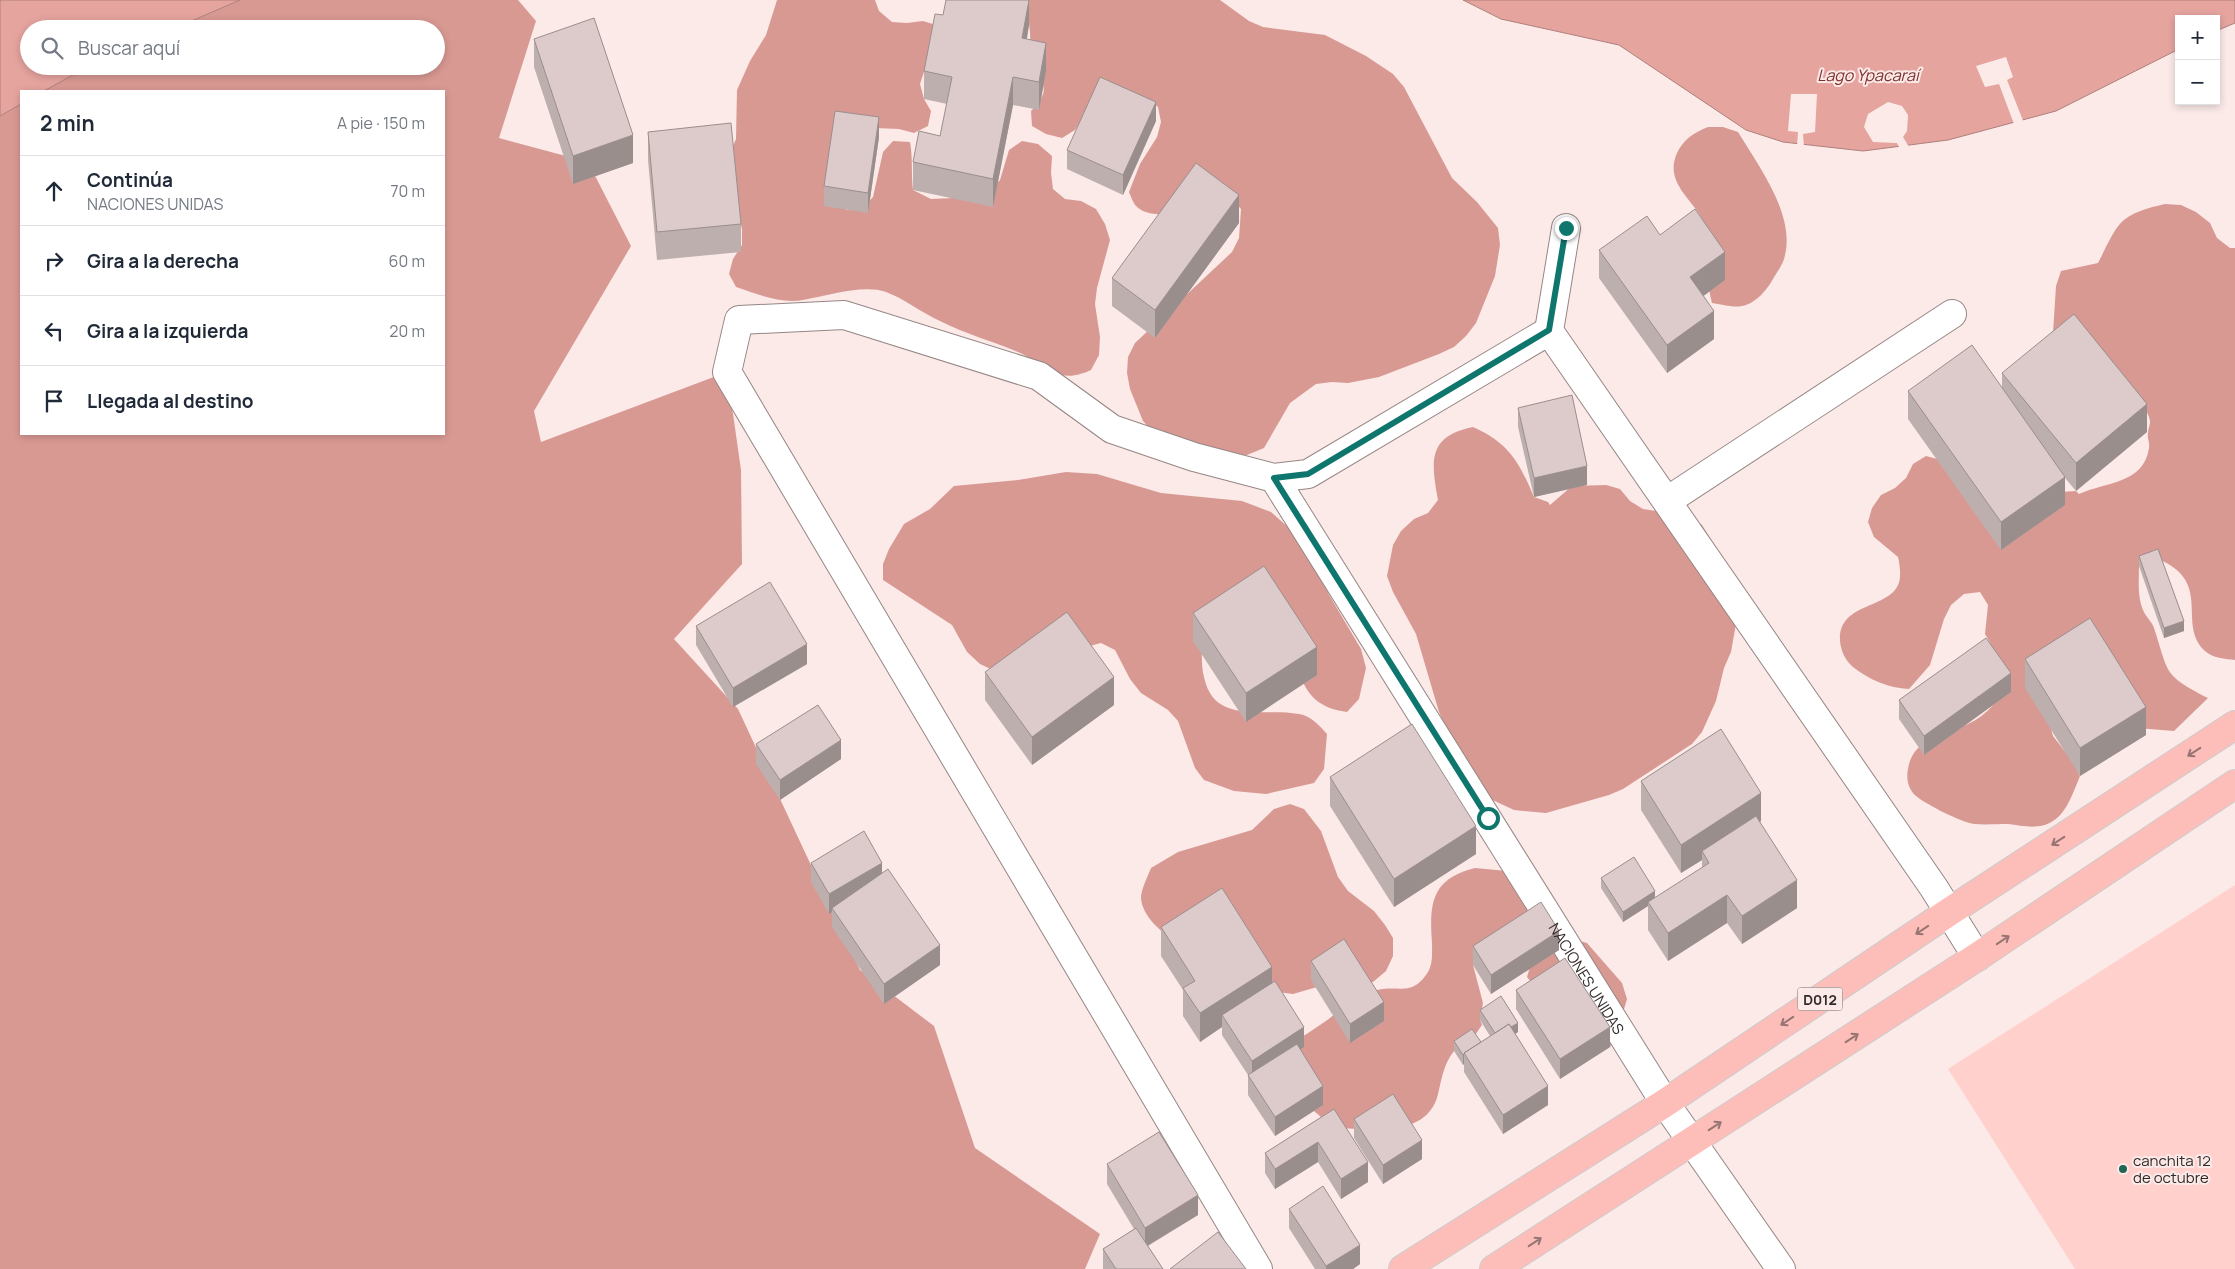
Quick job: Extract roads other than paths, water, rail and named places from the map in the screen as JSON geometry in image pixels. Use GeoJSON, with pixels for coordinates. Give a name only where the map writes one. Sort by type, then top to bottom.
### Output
{"type":"FeatureCollection","features":[{"type":"Feature","properties":{"kind":"main road","name":"D012"},"geometry":{"type":"LineString","coordinates":[[1403,1269],[1665,1103],[1949,912],[2235,725]]}},
{"type":"Feature","properties":{"kind":"main road"},"geometry":{"type":"LineString","coordinates":[[1494,1269],[1977,957],[2235,784]]}},
{"type":"Feature","properties":{"kind":"street"},"geometry":{"type":"LineString","coordinates":[[1566,228],[1549,330],[1949,912],[1977,957]]}},
{"type":"Feature","properties":{"kind":"street"},"geometry":{"type":"LineString","coordinates":[[1667,501],[1952,314]]}},
{"type":"Feature","properties":{"kind":"street"},"geometry":{"type":"LineString","coordinates":[[1258,1269],[727,372],[739,320],[844,315],[1039,376],[1112,429],[1194,457],[1274,478],[1308,474],[1549,330]]}},
{"type":"Feature","properties":{"kind":"street","name":"NACIONES UNIDAS"},"geometry":{"type":"LineString","coordinates":[[1274,478],[1665,1103],[1781,1269]]}},
{"type":"Feature","properties":{"kind":"water"},"geometry":{"type":"Polygon","coordinates":[[[0,0],[240,0],[194,20],[20,20],[20,75],[73,75],[46,90],[20,90],[20,105],[0,116],[0,0]]]}},
{"type":"Feature","properties":{"kind":"water","name":"Lago Ypacaraí"},"geometry":{"type":"Polygon","coordinates":[[[1463,0],[2235,0],[2235,23],[2220,29],[2220,15],[2175,15],[2175,51],[2056,111],[1948,140],[1863,151],[1783,142],[1746,130],[1619,45],[1501,19],[1463,0]]]}},
{"type":"Feature","properties":{"kind":"place","name":"canchita 12 de octubre"},"geometry":{"type":"Point","coordinates":[2123,1169]}}]}
